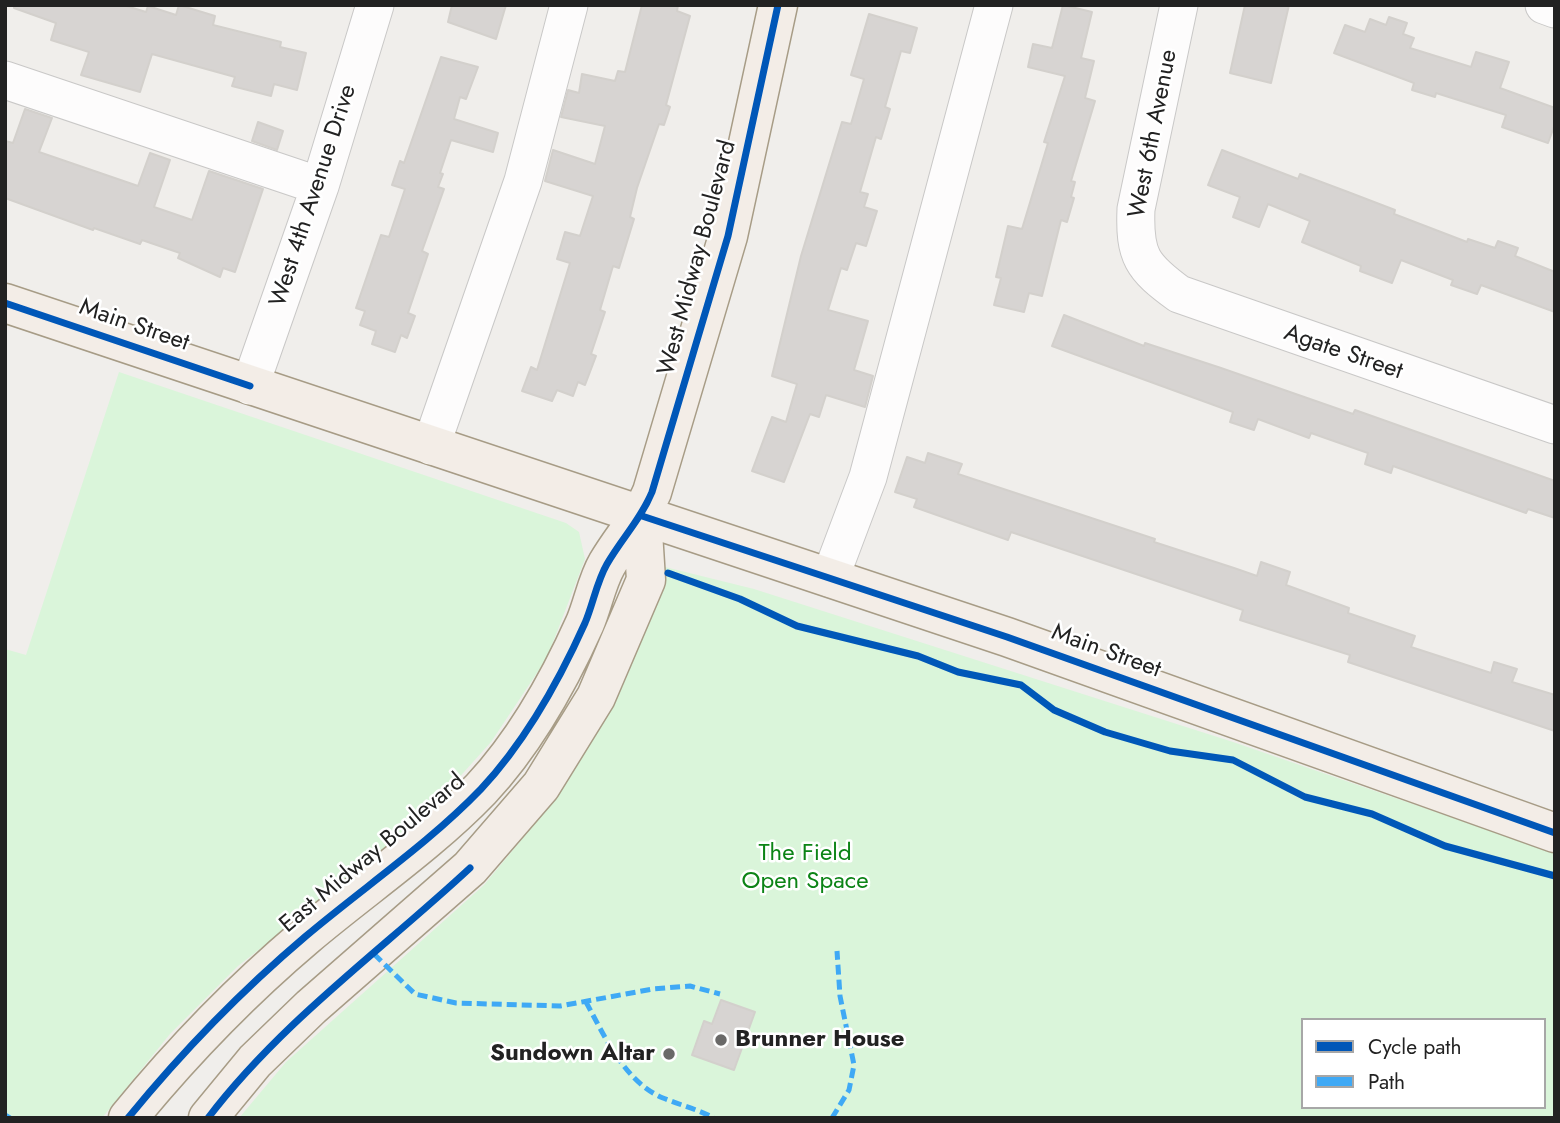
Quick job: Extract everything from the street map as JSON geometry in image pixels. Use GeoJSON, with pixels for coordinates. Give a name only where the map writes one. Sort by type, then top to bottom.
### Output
{"type":"FeatureCollection","features":[{"type":"Feature","properties":{"kind":"main road","name":"West Midway Boulevard"},"geometry":{"type":"LineString","coordinates":[[642,516],[671,436],[728,236],[778,5]]}},
{"type":"Feature","properties":{"kind":"main road","name":"Main Street"},"geometry":{"type":"LineString","coordinates":[[5,303],[1044,650],[1555,833]]}},
{"type":"Feature","properties":{"kind":"main road","name":"East Midway Boulevard"},"geometry":{"type":"LineString","coordinates":[[128,1118],[180,1055],[248,988],[306,936],[415,850],[482,788],[517,743],[550,691],[586,621],[607,565],[642,516]]}},
{"type":"Feature","properties":{"kind":"main road"},"geometry":{"type":"LineString","coordinates":[[208,1118],[255,1061],[311,1007],[470,868],[541,786],[596,697],[646,580],[642,516]]}},
{"type":"Feature","properties":{"kind":"street","name":"West 4th Avenue Drive"},"geometry":{"type":"LineString","coordinates":[[250,386],[320,186],[375,5]]}},
{"type":"Feature","properties":{"kind":"street"},"geometry":{"type":"LineString","coordinates":[[431,446],[523,181],[569,5]]}},
{"type":"Feature","properties":{"kind":"street"},"geometry":{"type":"LineString","coordinates":[[830,578],[868,477],[994,5]]}},
{"type":"Feature","properties":{"kind":"street","name":"West 6th Avenue"},"geometry":{"type":"LineString","coordinates":[[1141,262],[1135,232],[1136,209],[1179,5]]}},
{"type":"Feature","properties":{"kind":"street"},"geometry":{"type":"LineString","coordinates":[[1544,5],[1555,9]]}},
{"type":"Feature","properties":{"kind":"street"},"geometry":{"type":"LineString","coordinates":[[5,80],[320,186]]}},
{"type":"Feature","properties":{"kind":"street","name":"Agate Street"},"geometry":{"type":"LineString","coordinates":[[1141,262],[1179,294],[1555,425]]}},
{"type":"Feature","properties":{"kind":"green space"},"geometry":{"type":"Polygon","coordinates":[[[119,372],[566,523],[579,532],[585,559],[547,658],[491,742],[411,831],[238,966],[170,1034],[102,1118],[5,1118],[5,649],[26,655],[119,372]]]}},
{"type":"Feature","properties":{"kind":"green space","name":"The Field Open Space"},"geometry":{"type":"Polygon","coordinates":[[[665,567],[754,589],[1233,742],[1555,853],[1555,1118],[239,1118],[286,1062],[484,885],[555,799],[613,698],[665,567]]]}},
{"type":"Feature","properties":{"kind":"building"},"geometry":{"type":"Polygon","coordinates":[[[14,5],[123,5],[146,12],[148,6],[176,15],[179,5],[215,16],[213,25],[281,42],[280,47],[306,53],[297,90],[274,84],[271,96],[232,86],[235,77],[152,54],[140,92],[81,75],[89,52],[51,40],[56,23],[14,8],[14,5]]]}},
{"type":"Feature","properties":{"kind":"building"},"geometry":{"type":"Polygon","coordinates":[[[452,5],[506,5],[496,39],[448,22],[452,5]]]}},
{"type":"Feature","properties":{"kind":"building"},"geometry":{"type":"Polygon","coordinates":[[[642,5],[678,5],[677,11],[690,16],[666,105],[670,107],[664,125],[659,124],[637,188],[630,217],[634,219],[619,268],[613,266],[600,310],[605,312],[591,354],[596,356],[585,385],[578,382],[573,396],[557,390],[552,401],[522,391],[531,367],[537,370],[570,263],[557,259],[565,232],[580,236],[593,196],[545,181],[553,150],[595,164],[605,126],[561,117],[568,90],[579,93],[582,74],[615,81],[618,71],[625,72],[642,5]]]}},
{"type":"Feature","properties":{"kind":"building"},"geometry":{"type":"Polygon","coordinates":[[[1063,5],[1092,12],[1081,58],[1094,61],[1085,98],[1095,101],[1071,181],[1075,182],[1071,197],[1074,198],[1067,222],[1061,220],[1042,296],[1029,293],[1024,312],[994,305],[1001,278],[996,277],[1008,226],[1022,229],[1048,143],[1044,142],[1065,76],[1028,67],[1033,44],[1052,48],[1063,5]]]}},
{"type":"Feature","properties":{"kind":"building"},"geometry":{"type":"Polygon","coordinates":[[[1245,5],[1289,5],[1271,83],[1230,73],[1245,5]]]}},
{"type":"Feature","properties":{"kind":"building"},"geometry":{"type":"Polygon","coordinates":[[[869,14],[917,28],[910,53],[901,51],[885,107],[890,109],[881,139],[876,137],[860,192],[868,194],[864,207],[877,211],[866,246],[856,243],[847,270],[841,268],[828,310],[868,321],[854,370],[873,376],[865,407],[826,395],[819,417],[810,414],[784,482],[752,471],[772,417],[786,422],[797,384],[772,376],[801,256],[842,122],[851,124],[864,79],[851,75],[869,14]]]}},
{"type":"Feature","properties":{"kind":"building"},"geometry":{"type":"Polygon","coordinates":[[[1389,17],[1407,23],[1403,34],[1414,38],[1410,48],[1471,67],[1476,52],[1509,62],[1500,88],[1555,108],[1555,124],[1548,143],[1502,127],[1506,115],[1436,93],[1435,97],[1412,90],[1414,83],[1334,53],[1345,25],[1365,32],[1370,19],[1386,25],[1389,17]]]}},
{"type":"Feature","properties":{"kind":"building"},"geometry":{"type":"Polygon","coordinates":[[[441,57],[478,67],[466,99],[460,97],[454,119],[498,133],[493,152],[451,140],[438,187],[444,189],[422,251],[428,254],[408,313],[415,316],[407,338],[401,335],[395,352],[372,344],[376,331],[360,325],[365,311],[356,308],[381,235],[389,237],[405,189],[392,185],[400,161],[404,163],[441,57]]]}},
{"type":"Feature","properties":{"kind":"building"},"geometry":{"type":"Polygon","coordinates":[[[25,109],[52,118],[39,152],[138,186],[150,153],[170,160],[154,207],[192,220],[209,171],[263,189],[235,272],[223,268],[220,277],[178,258],[180,253],[142,240],[140,244],[94,228],[93,230],[5,198],[5,141],[13,143],[25,109]]]}},
{"type":"Feature","properties":{"kind":"building"},"geometry":{"type":"Polygon","coordinates":[[[258,122],[283,131],[277,150],[252,141],[258,122]]]}},
{"type":"Feature","properties":{"kind":"building"},"geometry":{"type":"Polygon","coordinates":[[[1222,150],[1298,179],[1300,174],[1348,192],[1395,210],[1394,214],[1467,242],[1468,239],[1495,248],[1498,241],[1518,248],[1515,256],[1555,272],[1555,312],[1481,285],[1477,294],[1451,285],[1453,280],[1401,260],[1392,283],[1360,271],[1361,266],[1302,242],[1310,221],[1268,204],[1259,227],[1233,217],[1240,197],[1208,185],[1222,150]]]}},
{"type":"Feature","properties":{"kind":"building"},"geometry":{"type":"Polygon","coordinates":[[[1064,315],[1144,346],[1145,343],[1353,414],[1355,410],[1555,481],[1555,518],[1528,509],[1526,513],[1393,466],[1391,473],[1365,464],[1368,453],[1311,433],[1309,438],[1258,419],[1254,430],[1230,422],[1233,412],[1052,346],[1064,315]]]}},
{"type":"Feature","properties":{"kind":"building"},"geometry":{"type":"Polygon","coordinates":[[[928,453],[962,464],[958,474],[1257,576],[1261,562],[1290,572],[1286,585],[1349,608],[1348,613],[1415,636],[1411,647],[1491,673],[1494,662],[1517,669],[1512,682],[1555,695],[1555,731],[1348,662],[1350,655],[1240,620],[1243,610],[1011,532],[1008,540],[914,507],[917,499],[895,492],[907,457],[925,463],[928,453]]]}},
{"type":"Feature","properties":{"kind":"building","name":"Brunner House"},"geometry":{"type":"Polygon","coordinates":[[[721,1000],[755,1012],[734,1070],[692,1055],[704,1021],[712,1024],[721,1000]]]}},
{"type":"Feature","properties":{"kind":"marked path"},"geometry":{"type":"LineString","coordinates":[[832,1118],[849,1090],[854,1065],[840,996],[837,951]]}},
{"type":"Feature","properties":{"kind":"marked path"},"geometry":{"type":"LineString","coordinates":[[374,954],[415,994],[456,1003],[560,1006],[653,989],[690,986],[720,994]]}},
{"type":"Feature","properties":{"kind":"marked path"},"geometry":{"type":"LineString","coordinates":[[586,1002],[617,1057],[638,1081],[663,1098],[714,1118]]}},
{"type":"Feature","properties":{"kind":"marked path"},"geometry":{"type":"LineString","coordinates":[[5,1115],[10,1118]]}},
{"type":"Feature","properties":{"kind":"cycle path"},"geometry":{"type":"LineString","coordinates":[[128,1118],[169,1069],[258,978],[461,809],[497,771],[540,710],[585,623],[604,571],[652,492],[728,236],[778,5]]}},
{"type":"Feature","properties":{"kind":"cycle path"},"geometry":{"type":"LineString","coordinates":[[5,303],[250,386]]}},
{"type":"Feature","properties":{"kind":"cycle path"},"geometry":{"type":"LineString","coordinates":[[642,516],[1007,637],[1555,833]]}},
{"type":"Feature","properties":{"kind":"cycle path"},"geometry":{"type":"LineString","coordinates":[[668,573],[740,599],[797,626],[918,656],[958,672],[1021,685],[1054,710],[1105,732],[1170,751],[1233,760],[1305,797],[1372,814],[1445,846],[1555,876]]}},
{"type":"Feature","properties":{"kind":"cycle path"},"geometry":{"type":"LineString","coordinates":[[208,1118],[237,1083],[300,1018],[470,868]]}},
{"type":"Feature","properties":{"kind":"place","name":"Brunner House"},"geometry":{"type":"Point","coordinates":[721,1040]}},
{"type":"Feature","properties":{"kind":"place","name":"Sundown Altar"},"geometry":{"type":"Point","coordinates":[669,1054]}}]}
